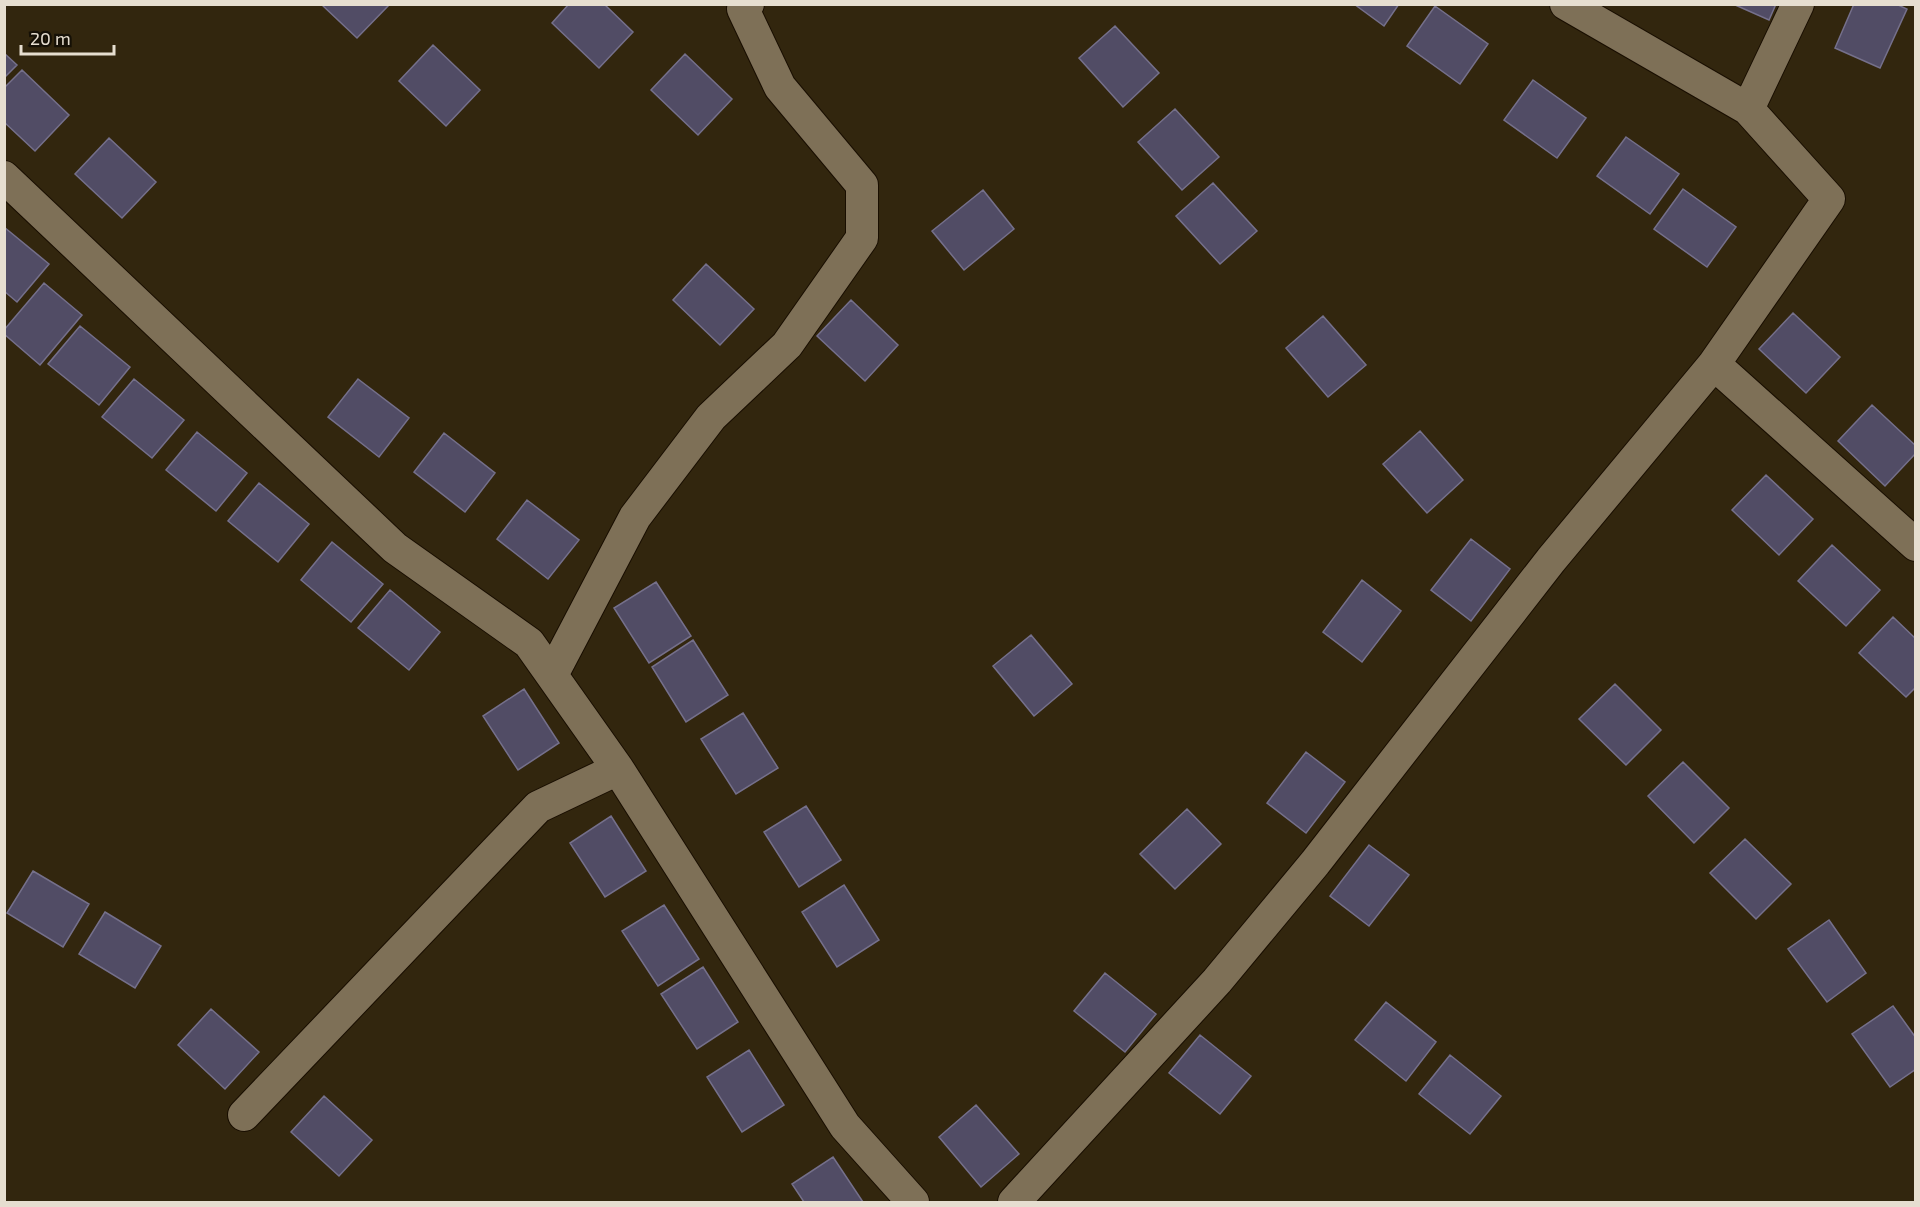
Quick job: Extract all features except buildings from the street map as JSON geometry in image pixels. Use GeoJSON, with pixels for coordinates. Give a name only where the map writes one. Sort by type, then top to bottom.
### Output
{"type":"FeatureCollection","features":[{"type":"Feature","properties":{"kind":"street"},"geometry":{"type":"LineString","coordinates":[[552,675],[636,517],[711,417],[786,345],[862,238],[862,185],[780,87],[743,9],[748,4]]}},
{"type":"Feature","properties":{"kind":"street"},"geometry":{"type":"LineString","coordinates":[[1014,1203],[1217,981],[1315,863],[1551,560],[1714,364],[1829,200],[1748,109],[1566,4]]}},
{"type":"Feature","properties":{"kind":"street"},"geometry":{"type":"LineString","coordinates":[[1748,109],[1798,4]]}},
{"type":"Feature","properties":{"kind":"street"},"geometry":{"type":"LineString","coordinates":[[4,177],[395,548],[530,643],[618,769],[845,1126],[913,1203]]}},
{"type":"Feature","properties":{"kind":"street"},"geometry":{"type":"LineString","coordinates":[[1714,364],[1916,544]]}},
{"type":"Feature","properties":{"kind":"street"},"geometry":{"type":"LineString","coordinates":[[244,1115],[538,807],[618,769]]}}]}
